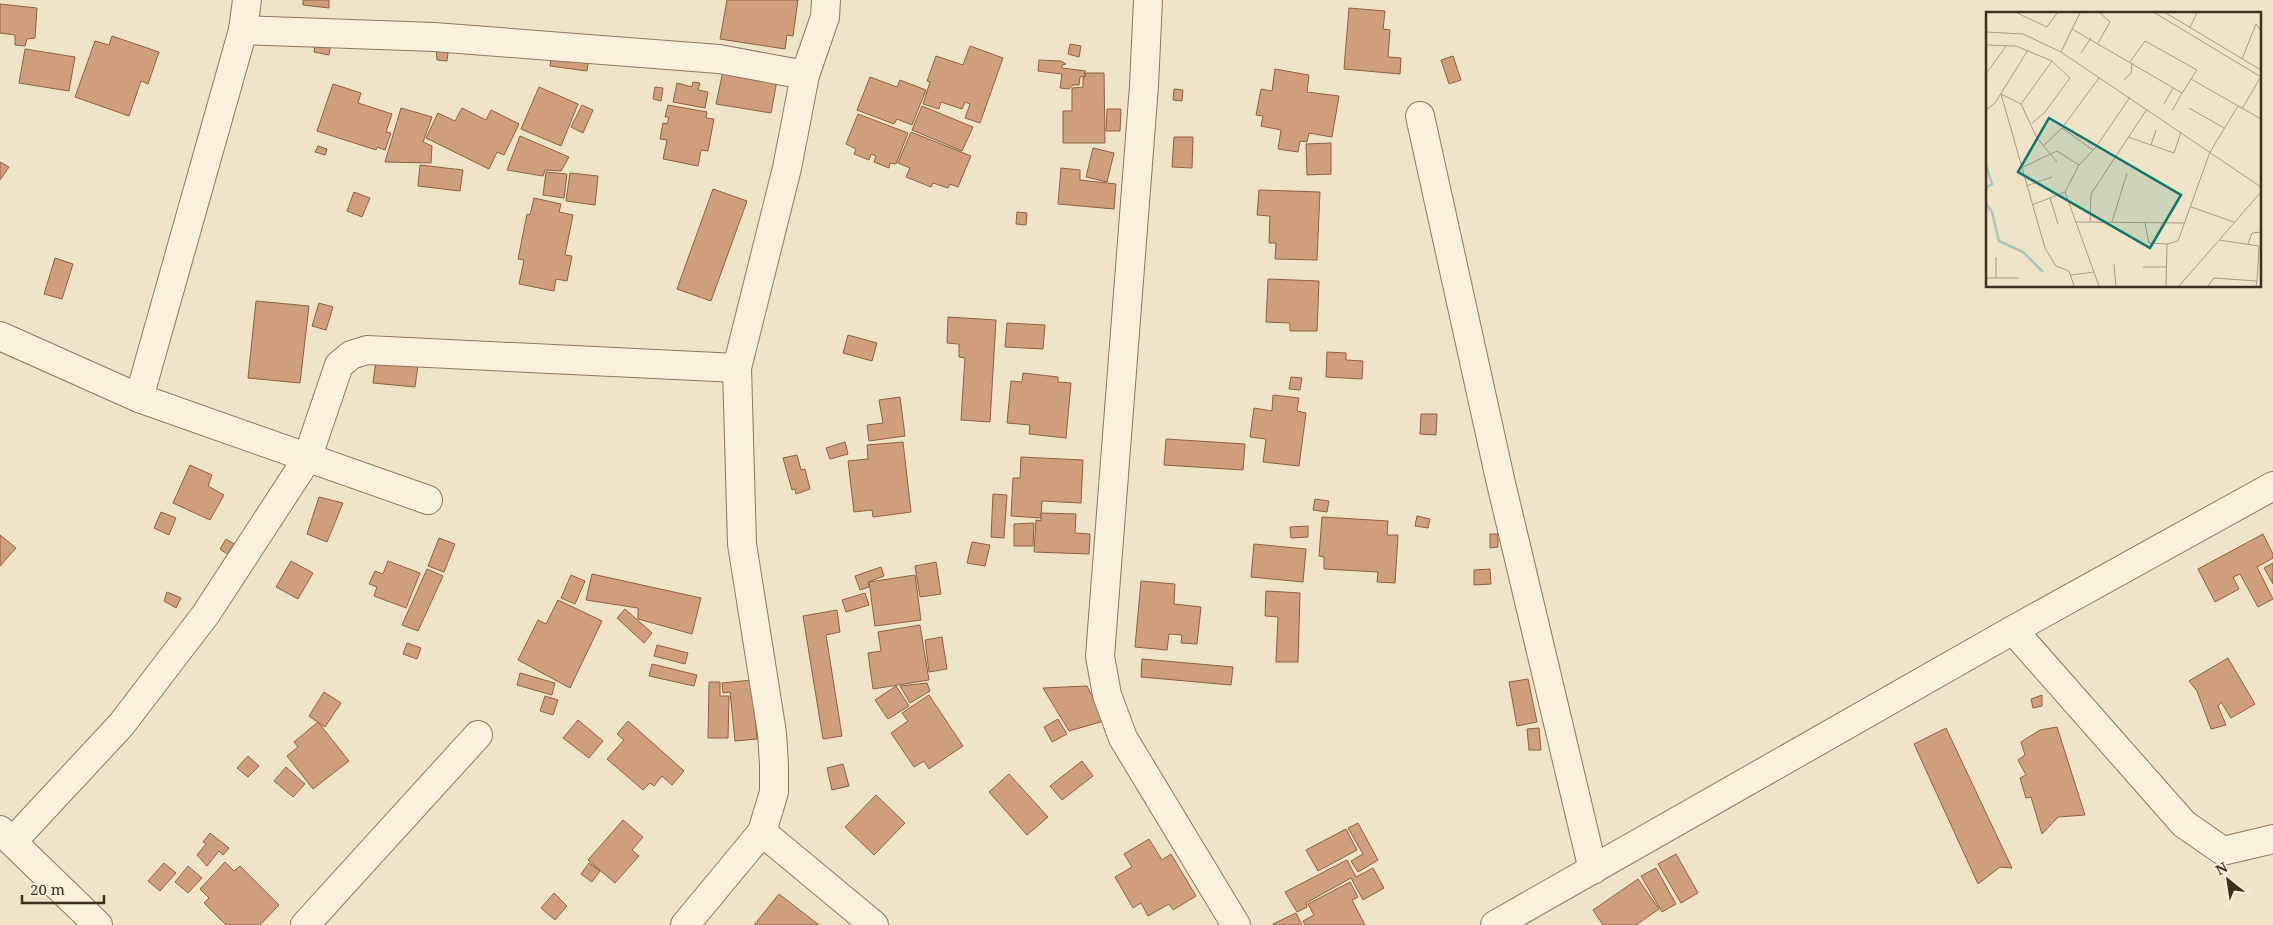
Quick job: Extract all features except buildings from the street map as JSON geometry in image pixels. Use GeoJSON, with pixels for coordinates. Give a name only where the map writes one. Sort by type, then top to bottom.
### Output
{"type":"FeatureCollection","features":[{"type":"Feature","properties":{"kind":"street"},"geometry":{"type":"LineString","coordinates":[[139,398],[243,30],[247,0]]}},
{"type":"Feature","properties":{"kind":"street"},"geometry":{"type":"LineString","coordinates":[[685,925],[762,832],[774,792],[772,733],[742,544],[737,368],[787,168],[805,75],[825,17],[826,0]]}},
{"type":"Feature","properties":{"kind":"street"},"geometry":{"type":"LineString","coordinates":[[1148,0],[1144,86],[1100,656],[1107,695],[1124,738],[1236,925]]}},
{"type":"Feature","properties":{"kind":"street"},"geometry":{"type":"LineString","coordinates":[[243,30],[434,37],[719,59],[805,75]]}},
{"type":"Feature","properties":{"kind":"street"},"geometry":{"type":"LineString","coordinates":[[1420,116],[1500,479],[1593,870]]}},
{"type":"Feature","properties":{"kind":"street"},"geometry":{"type":"LineString","coordinates":[[0,336],[139,398],[307,459],[428,500]]}},
{"type":"Feature","properties":{"kind":"street"},"geometry":{"type":"LineString","coordinates":[[98,925],[6,836],[126,718],[206,614],[307,459],[339,365],[351,355],[366,350],[737,368]]}},
{"type":"Feature","properties":{"kind":"street"},"geometry":{"type":"LineString","coordinates":[[1495,925],[2013,630],[2273,486]]}},
{"type":"Feature","properties":{"kind":"street"},"geometry":{"type":"LineString","coordinates":[[2013,630],[2184,824],[2223,851],[2273,839]]}},
{"type":"Feature","properties":{"kind":"street"},"geometry":{"type":"LineString","coordinates":[[305,925],[478,734]]}},
{"type":"Feature","properties":{"kind":"street"},"geometry":{"type":"LineString","coordinates":[[762,832],[874,925]]}}]}
